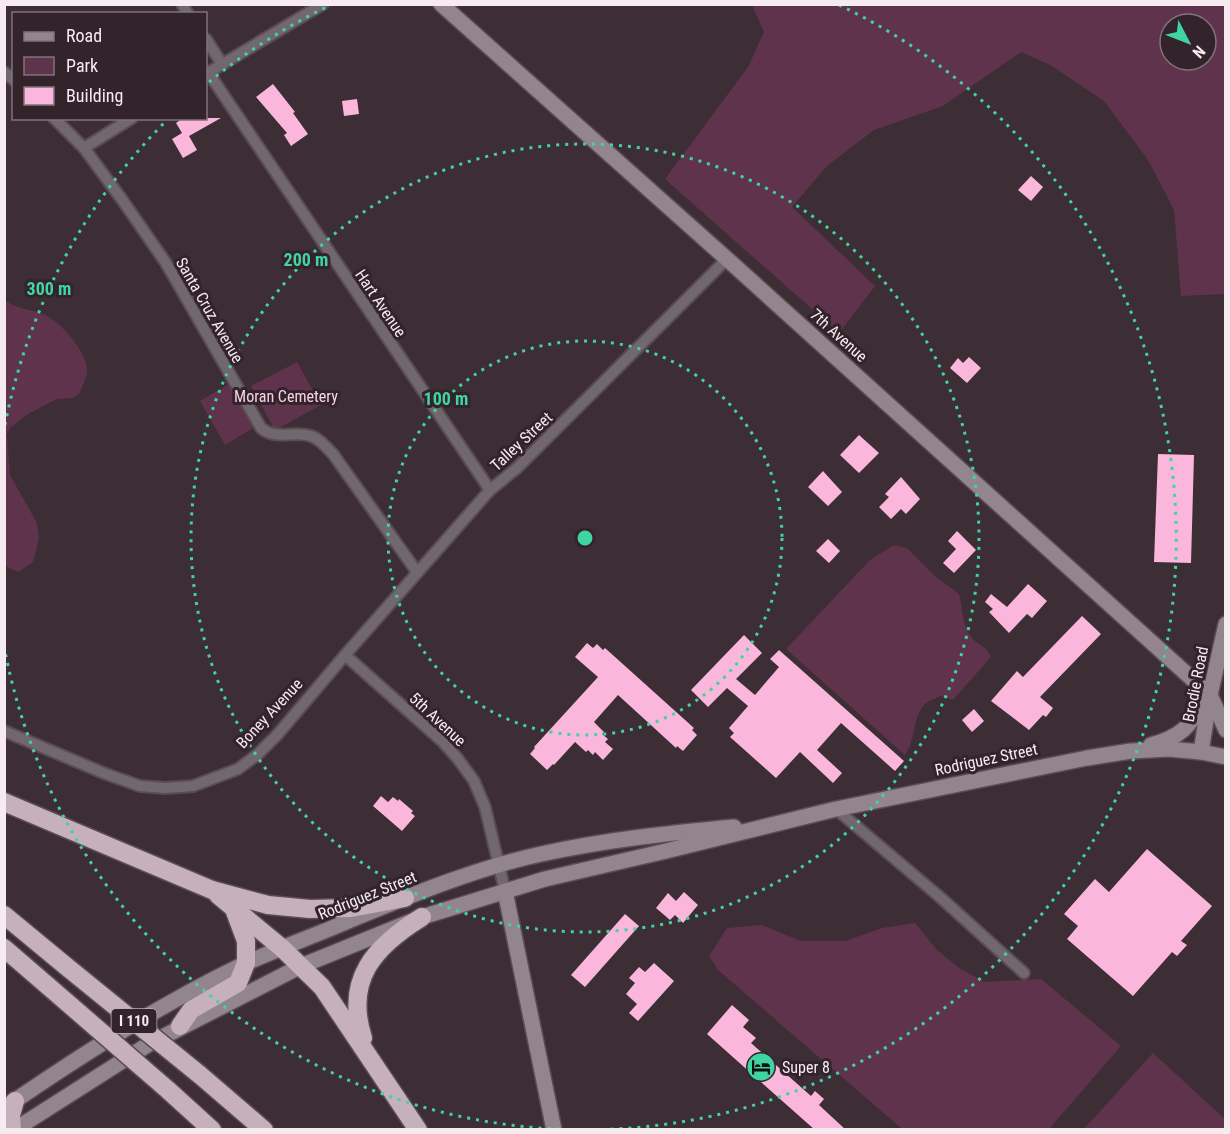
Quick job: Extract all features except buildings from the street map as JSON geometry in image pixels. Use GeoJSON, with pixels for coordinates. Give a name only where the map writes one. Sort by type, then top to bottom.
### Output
{"type":"FeatureCollection","features":[{"type":"Feature","properties":{"kind":"highway"},"geometry":{"type":"LineString","coordinates":[[4,802],[212,890],[268,905],[310,909],[351,908],[405,898]]}},
{"type":"Feature","properties":{"kind":"highway"},"geometry":{"type":"LineString","coordinates":[[212,890],[283,949],[322,987],[418,1130]]}},
{"type":"Feature","properties":{"kind":"highway"},"geometry":{"type":"LineString","coordinates":[[180,1026],[191,1010],[238,983],[246,963],[246,941],[234,909]]}},
{"type":"Feature","properties":{"kind":"highway","name":"I 110"},"geometry":{"type":"LineString","coordinates":[[4,915],[264,1130]]}},
{"type":"Feature","properties":{"kind":"highway"},"geometry":{"type":"LineString","coordinates":[[369,1057],[357,1021],[356,1006],[359,988],[366,969],[376,952],[397,933],[423,917]]}},
{"type":"Feature","properties":{"kind":"highway","name":"I 110"},"geometry":{"type":"LineString","coordinates":[[4,948],[212,1130]]}},
{"type":"Feature","properties":{"kind":"highway"},"geometry":{"type":"LineString","coordinates":[[10,1104],[13,1130]]}},
{"type":"Feature","properties":{"kind":"main road","name":"7th Avenue"},"geometry":{"type":"LineString","coordinates":[[441,4],[727,258],[1210,695]]}},
{"type":"Feature","properties":{"kind":"main road","name":"Brodie Road"},"geometry":{"type":"LineString","coordinates":[[1200,752],[1226,624]]}},
{"type":"Feature","properties":{"kind":"main road"},"geometry":{"type":"LineString","coordinates":[[1210,695],[1226,730]]}},
{"type":"Feature","properties":{"kind":"main road"},"geometry":{"type":"LineString","coordinates":[[1131,751],[1176,737],[1188,727],[1210,695]]}},
{"type":"Feature","properties":{"kind":"main road","name":"Rodriguez Street"},"geometry":{"type":"LineString","coordinates":[[13,1130],[101,1073],[180,1026],[301,966],[423,917],[544,879],[836,809],[1038,767],[1131,751],[1169,750],[1226,757]]}},
{"type":"Feature","properties":{"kind":"main road","name":"Rodriguez Street"},"geometry":{"type":"LineString","coordinates":[[10,1104],[130,1025],[190,992],[246,963],[405,898],[498,865],[540,854],[608,841],[782,822]]}},
{"type":"Feature","properties":{"kind":"main road"},"geometry":{"type":"LineString","coordinates":[[505,891],[554,1130]]}},
{"type":"Feature","properties":{"kind":"street"},"geometry":{"type":"LineString","coordinates":[[207,72],[323,4]]}},
{"type":"Feature","properties":{"kind":"street"},"geometry":{"type":"LineString","coordinates":[[207,41],[222,64]]}},
{"type":"Feature","properties":{"kind":"street","name":"Hart Avenue"},"geometry":{"type":"LineString","coordinates":[[207,74],[490,490]]}},
{"type":"Feature","properties":{"kind":"street","name":"Santa Cruz Avenue"},"geometry":{"type":"LineString","coordinates":[[56,120],[84,148],[166,263],[261,428],[275,436],[300,434],[313,437],[323,444],[333,454],[417,572]]}},
{"type":"Feature","properties":{"kind":"street"},"geometry":{"type":"LineString","coordinates":[[84,148],[129,120]]}},
{"type":"Feature","properties":{"kind":"street","name":"Talley Street"},"geometry":{"type":"LineString","coordinates":[[345,655],[490,490],[533,452],[727,258]]}},
{"type":"Feature","properties":{"kind":"street","name":"Boney Avenue"},"geometry":{"type":"LineString","coordinates":[[4,731],[140,786],[165,788],[193,786],[238,769],[258,754],[278,734],[345,655]]}},
{"type":"Feature","properties":{"kind":"street","name":"5th Avenue"},"geometry":{"type":"LineString","coordinates":[[345,655],[443,742],[474,782],[485,807],[505,891]]}},
{"type":"Feature","properties":{"kind":"street"},"geometry":{"type":"LineString","coordinates":[[836,809],[941,898],[1024,973]]}},
{"type":"Feature","properties":{"kind":"green space"},"geometry":{"type":"Polygon","coordinates":[[[752,5],[1225,5],[1225,294],[1181,296],[1174,210],[1148,160],[1104,101],[1052,66],[1021,52],[943,106],[874,130],[827,166],[792,207],[875,286],[839,333],[665,179],[748,67],[764,32],[752,5]]]}},
{"type":"Feature","properties":{"kind":"green space"},"geometry":{"type":"Polygon","coordinates":[[[4,299],[18,307],[50,317],[57,323],[78,347],[87,372],[79,394],[73,398],[57,399],[28,414],[10,428],[7,435],[10,475],[37,523],[39,539],[33,562],[18,572],[5,566],[4,299]]]}},
{"type":"Feature","properties":{"kind":"green space","name":"Moran Cemetery"},"geometry":{"type":"Polygon","coordinates":[[[297,362],[321,405],[277,429],[273,427],[251,386],[297,362]]]}},
{"type":"Feature","properties":{"kind":"green space"},"geometry":{"type":"Polygon","coordinates":[[[229,384],[255,427],[225,445],[200,401],[229,384]]]}},
{"type":"Feature","properties":{"kind":"green space"},"geometry":{"type":"Polygon","coordinates":[[[894,545],[907,548],[935,576],[959,594],[967,630],[991,657],[953,700],[941,696],[924,705],[920,710],[911,743],[905,755],[786,649],[870,560],[894,545]]]}},
{"type":"Feature","properties":{"kind":"green space"},"geometry":{"type":"Polygon","coordinates":[[[915,923],[937,950],[959,968],[985,982],[1041,979],[1121,1046],[1049,1129],[902,1129],[718,970],[709,956],[727,928],[762,925],[801,941],[845,941],[882,928],[915,923]]]}},
{"type":"Feature","properties":{"kind":"green space"},"geometry":{"type":"Polygon","coordinates":[[[1153,1053],[1225,1119],[1225,1129],[1084,1129],[1153,1053]]]}},
{"type":"Feature","properties":{"kind":"place","name":"Super 8"},"geometry":{"type":"Point","coordinates":[761,1067]}}]}
